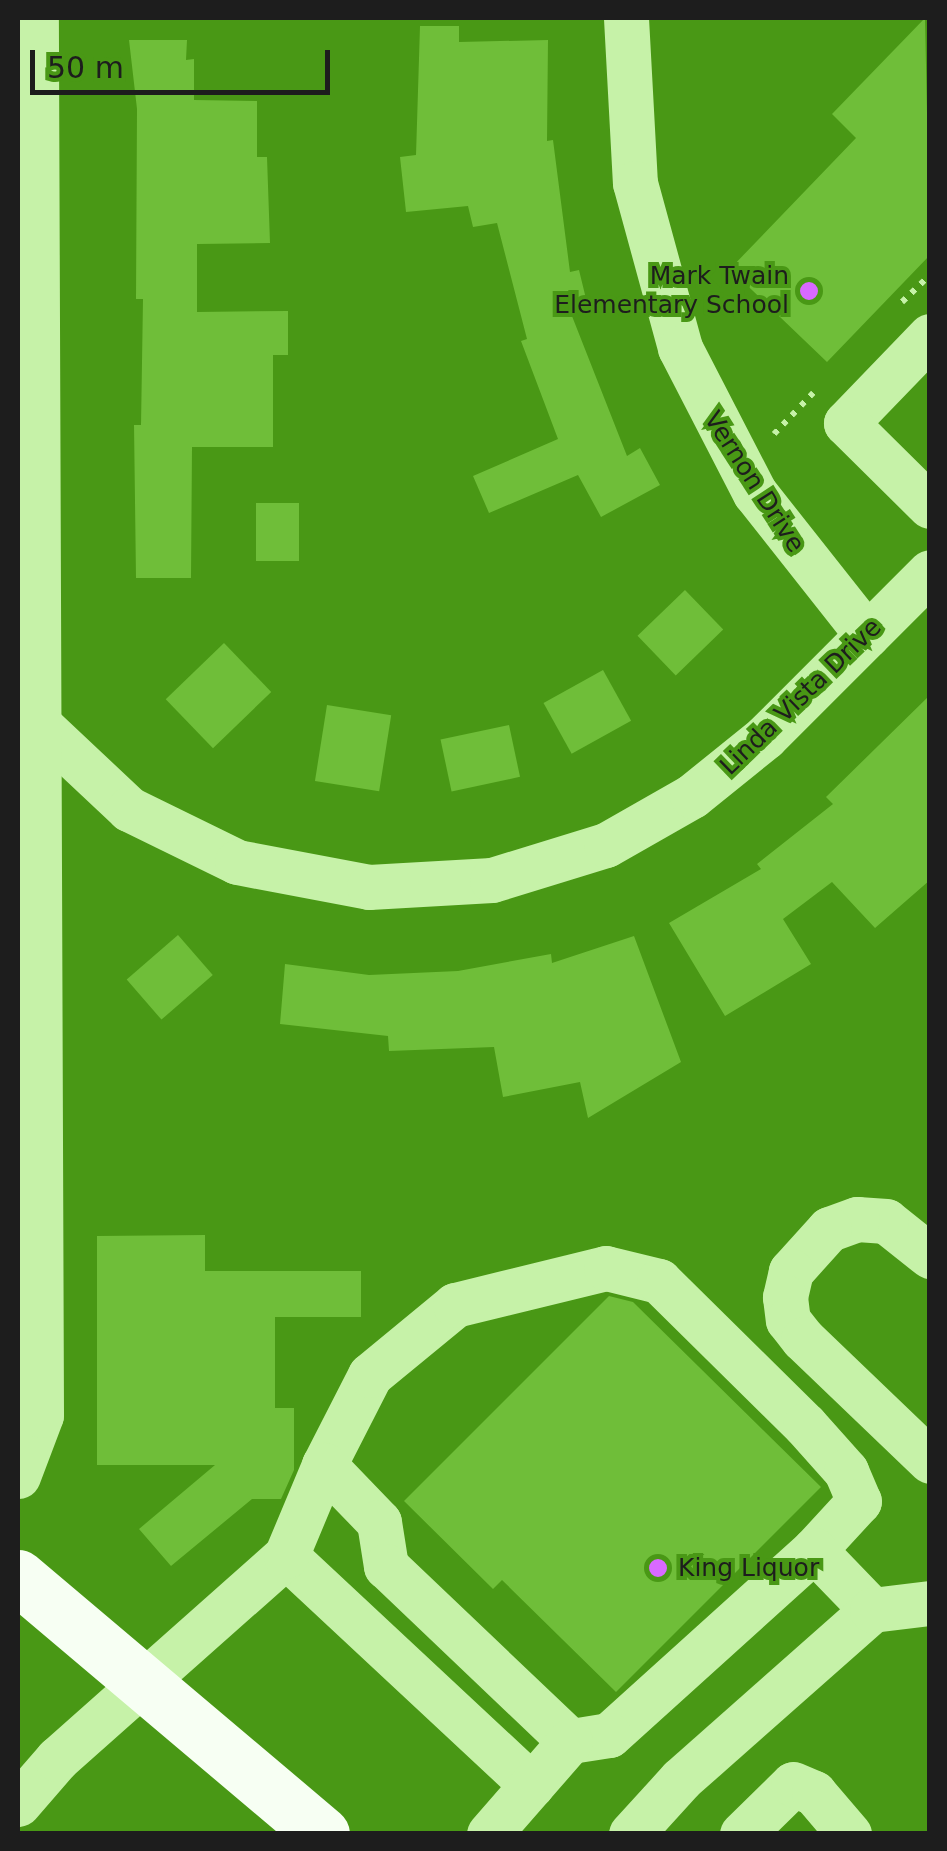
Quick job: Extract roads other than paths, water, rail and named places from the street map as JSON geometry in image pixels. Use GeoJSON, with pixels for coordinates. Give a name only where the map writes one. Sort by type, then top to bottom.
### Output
{"type":"FeatureCollection","features":[{"type":"Feature","properties":{"kind":"main road"},"geometry":{"type":"LineString","coordinates":[[18,1576],[142,1688],[322,1834]]}},
{"type":"Feature","properties":{"kind":"street"},"geometry":{"type":"LineString","coordinates":[[18,1476],[41,1415],[29,1229],[36,18]]}},
{"type":"Feature","properties":{"kind":"street","name":"Vernon Drive"},"geometry":{"type":"LineString","coordinates":[[626,18],[635,183],[680,348],[748,481],[867,635]]}},
{"type":"Feature","properties":{"kind":"street"},"geometry":{"type":"LineString","coordinates":[[930,336],[846,424],[930,506]]}},
{"type":"Feature","properties":{"kind":"street","name":"Linda Vista Drive"},"geometry":{"type":"LineString","coordinates":[[29,715],[108,793],[210,852],[334,884],[450,886],[560,862],[666,813],[742,758],[930,572]]}},
{"type":"Feature","properties":{"kind":"street"},"geometry":{"type":"LineString","coordinates":[[930,1256],[886,1220],[857,1219],[829,1228],[792,1271],[785,1297],[788,1320],[803,1339],[930,1462]]}},
{"type":"Feature","properties":{"kind":"street"},"geometry":{"type":"LineString","coordinates":[[18,1804],[57,1759],[142,1688],[286,1556],[324,1464],[370,1375],[454,1305],[606,1268],[659,1281],[846,1471],[858,1501],[814,1550],[609,1735],[570,1742],[489,1834]]}},
{"type":"Feature","properties":{"kind":"street"},"geometry":{"type":"LineString","coordinates":[[324,1464],[379,1522],[386,1566],[570,1742]]}},
{"type":"Feature","properties":{"kind":"street"},"geometry":{"type":"LineString","coordinates":[[814,1550],[872,1610]]}},
{"type":"Feature","properties":{"kind":"street"},"geometry":{"type":"LineString","coordinates":[[286,1556],[532,1785]]}},
{"type":"Feature","properties":{"kind":"street"},"geometry":{"type":"LineString","coordinates":[[631,1834],[681,1779],[872,1610],[930,1603]]}},
{"type":"Feature","properties":{"kind":"street"},"geometry":{"type":"LineString","coordinates":[[742,1834],[793,1784],[814,1792],[848,1834]]}},
{"type":"Feature","properties":{"kind":"street"},"geometry":{"type":"LineString","coordinates":[[18,1817],[38,1834]]}},
{"type":"Feature","properties":{"kind":"place","name":"Mark Twain Elementary School"},"geometry":{"type":"Point","coordinates":[809,291]}},
{"type":"Feature","properties":{"kind":"place","name":"King Liquor"},"geometry":{"type":"Point","coordinates":[658,1568]}}]}
